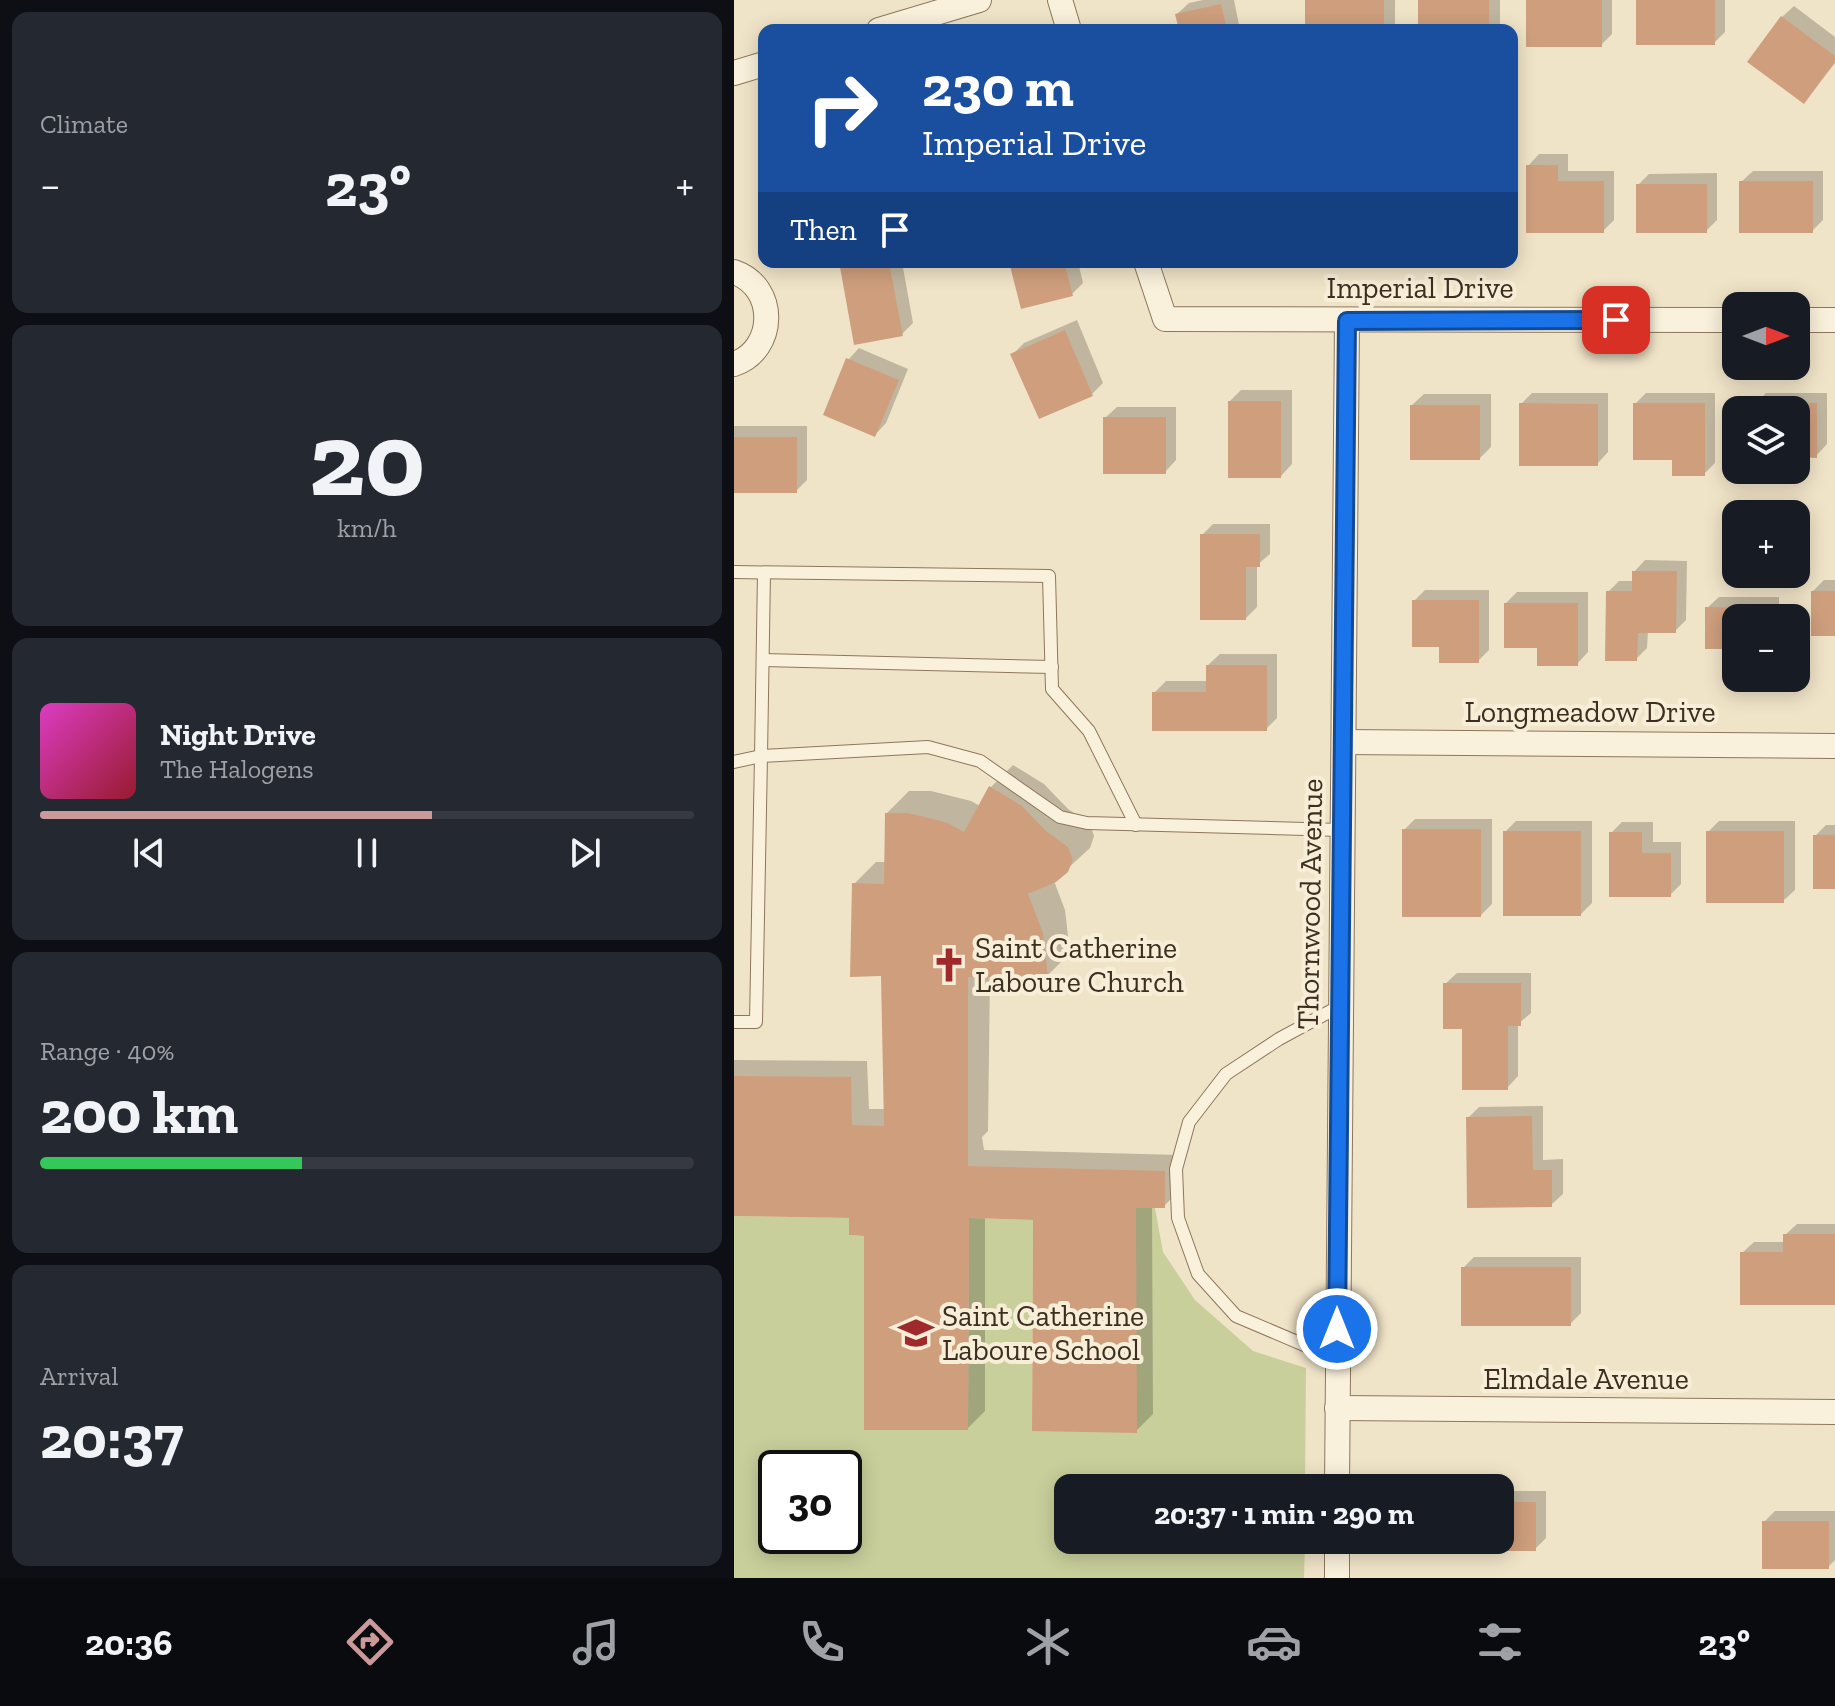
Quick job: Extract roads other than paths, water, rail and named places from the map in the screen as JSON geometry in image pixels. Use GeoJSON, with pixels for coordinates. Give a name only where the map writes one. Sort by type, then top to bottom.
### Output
{"type":"FeatureCollection","features":[{"type":"Feature","properties":{"kind":"street"},"geometry":{"type":"LineString","coordinates":[[899,24],[979,0]]}},
{"type":"Feature","properties":{"kind":"street"},"geometry":{"type":"LineString","coordinates":[[1060,0],[1067,24]]}},
{"type":"Feature","properties":{"kind":"street"},"geometry":{"type":"LineString","coordinates":[[734,73],[758,66]]}},
{"type":"Feature","properties":{"kind":"street","name":"Imperial Drive"},"geometry":{"type":"LineString","coordinates":[[1148,268],[1165,319],[1722,320]]}},
{"type":"Feature","properties":{"kind":"street"},"geometry":{"type":"LineString","coordinates":[[734,272],[753,284],[763,297],[767,312],[762,342],[752,354],[734,364]]}},
{"type":"Feature","properties":{"kind":"street"},"geometry":{"type":"LineString","coordinates":[[1810,320],[1835,320]]}},
{"type":"Feature","properties":{"kind":"street","name":"Thornwood Avenue"},"geometry":{"type":"LineString","coordinates":[[1337,1474],[1347,321]]}},
{"type":"Feature","properties":{"kind":"street","name":"Longmeadow Drive"},"geometry":{"type":"LineString","coordinates":[[1344,742],[1835,746]]}},
{"type":"Feature","properties":{"kind":"street","name":"Elmdale Avenue"},"geometry":{"type":"LineString","coordinates":[[1337,1408],[1835,1412]]}},
{"type":"Feature","properties":{"kind":"street"},"geometry":{"type":"LineString","coordinates":[[1337,1554],[1337,1578]]}},
{"type":"Feature","properties":{"kind":"lane"},"geometry":{"type":"LineString","coordinates":[[734,572],[1049,576],[1052,689],[1089,731],[1136,825]]}},
{"type":"Feature","properties":{"kind":"lane"},"geometry":{"type":"LineString","coordinates":[[734,1022],[756,1022],[764,573]]}},
{"type":"Feature","properties":{"kind":"lane"},"geometry":{"type":"LineString","coordinates":[[763,660],[1052,667]]}},
{"type":"Feature","properties":{"kind":"lane"},"geometry":{"type":"LineString","coordinates":[[734,762],[761,756],[928,747],[980,761],[1060,817],[1087,823],[1341,830]]}},
{"type":"Feature","properties":{"kind":"lane"},"geometry":{"type":"LineString","coordinates":[[1337,1359],[1236,1316],[1198,1274],[1178,1218],[1176,1169],[1189,1122],[1226,1074],[1279,1039],[1340,1006]]}},
{"type":"Feature","properties":{"kind":"place","name":"Saint Catherine Laboure Church"},"geometry":{"type":"Point","coordinates":[949,965]}},
{"type":"Feature","properties":{"kind":"place","name":"Saint Catherine Laboure School"},"geometry":{"type":"Point","coordinates":[916,1333]}}]}
